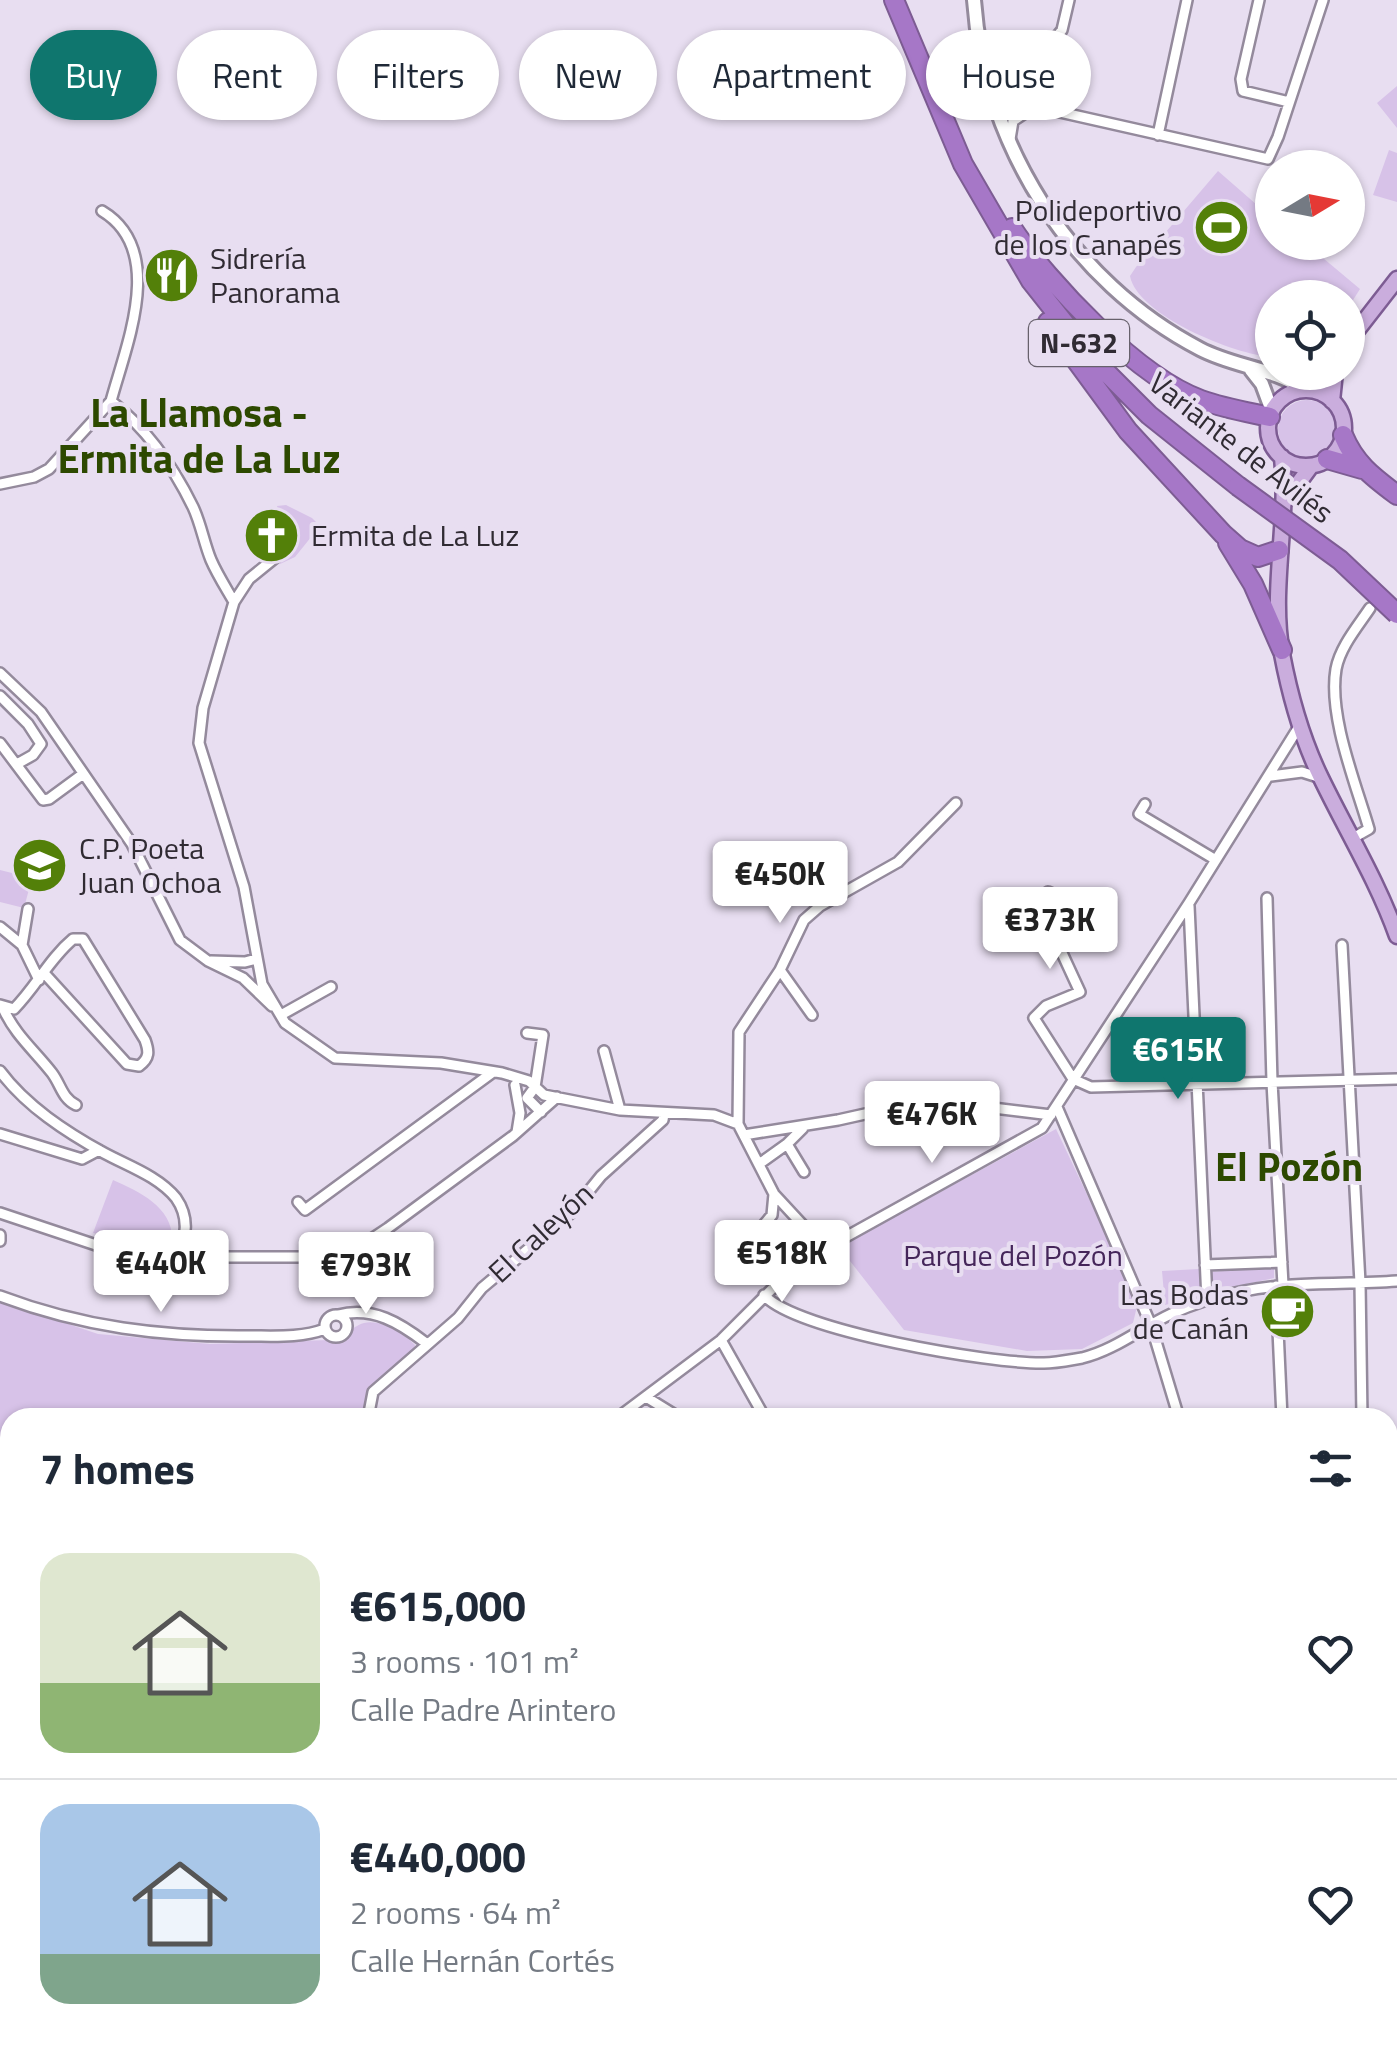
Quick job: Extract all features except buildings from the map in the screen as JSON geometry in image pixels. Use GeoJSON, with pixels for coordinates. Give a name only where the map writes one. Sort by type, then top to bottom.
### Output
{"type":"FeatureCollection","features":[{"type":"Feature","properties":{"kind":"highway","name":"Variante de Avilés"},"geometry":{"type":"LineString","coordinates":[[897,0],[962,164],[1031,281],[1082,346],[1149,415],[1340,560],[1397,614]]}},
{"type":"Feature","properties":{"kind":"highway"},"geometry":{"type":"LineString","coordinates":[[897,0],[982,181],[1020,240],[1059,286],[1103,331],[1163,381],[1201,400],[1271,414]]}},
{"type":"Feature","properties":{"kind":"highway"},"geometry":{"type":"LineString","coordinates":[[962,164],[1014,275],[1128,431],[1240,548],[1258,557],[1279,550]]}},
{"type":"Feature","properties":{"kind":"highway"},"geometry":{"type":"LineString","coordinates":[[1343,436],[1362,469],[1397,496]]}},
{"type":"Feature","properties":{"kind":"highway"},"geometry":{"type":"LineString","coordinates":[[1319,462],[1362,469]]}},
{"type":"Feature","properties":{"kind":"highway"},"geometry":{"type":"LineString","coordinates":[[1223,534],[1253,584],[1282,650]]}},
{"type":"Feature","properties":{"kind":"main road"},"geometry":{"type":"LineString","coordinates":[[974,0],[976,30]]}},
{"type":"Feature","properties":{"kind":"main road"},"geometry":{"type":"LineString","coordinates":[[1004,120],[1010,147],[1030,184],[1053,220],[1102,278],[1154,322],[1201,350],[1255,371]]}},
{"type":"Feature","properties":{"kind":"main road"},"geometry":{"type":"LineString","coordinates":[[1365,320],[1397,279]]}},
{"type":"Feature","properties":{"kind":"main road"},"geometry":{"type":"LineString","coordinates":[[1251,370],[1262,384],[1271,414],[1270,440],[1282,457],[1292,464],[1319,462]]}},
{"type":"Feature","properties":{"kind":"main road"},"geometry":{"type":"LineString","coordinates":[[1271,414],[1290,394],[1305,390],[1332,401],[1343,422],[1343,436],[1336,450],[1319,462],[1286,500]]}},
{"type":"Feature","properties":{"kind":"main road"},"geometry":{"type":"LineString","coordinates":[[1332,401],[1333,390]]}},
{"type":"Feature","properties":{"kind":"main road"},"geometry":{"type":"LineString","coordinates":[[1282,457],[1286,500],[1278,600],[1282,650],[1300,725],[1321,778],[1394,918],[1397,936]]}},
{"type":"Feature","properties":{"kind":"street"},"geometry":{"type":"LineString","coordinates":[[1158,136],[1188,0]]}},
{"type":"Feature","properties":{"kind":"street"},"geometry":{"type":"LineString","coordinates":[[1260,0],[1241,79],[1243,91],[1289,102]]}},
{"type":"Feature","properties":{"kind":"street"},"geometry":{"type":"LineString","coordinates":[[1271,150],[1322,0]]}},
{"type":"Feature","properties":{"kind":"street"},"geometry":{"type":"LineString","coordinates":[[1062,30],[1067,3]]}},
{"type":"Feature","properties":{"kind":"street"},"geometry":{"type":"LineString","coordinates":[[1010,147],[1015,120]]}},
{"type":"Feature","properties":{"kind":"street"},"geometry":{"type":"LineString","coordinates":[[1090,120],[1255,155]]}},
{"type":"Feature","properties":{"kind":"street"},"geometry":{"type":"LineString","coordinates":[[0,484],[34,477],[49,468],[111,401],[132,334],[135,256],[115,219],[102,211]]}},
{"type":"Feature","properties":{"kind":"street"},"geometry":{"type":"LineString","coordinates":[[111,401],[156,444],[175,474],[195,510],[212,562],[234,602]]}},
{"type":"Feature","properties":{"kind":"street"},"geometry":{"type":"LineString","coordinates":[[276,557],[249,579],[234,602],[203,708],[200,743],[244,887],[262,984],[285,1022],[335,1058],[442,1063],[497,1072],[532,1084],[544,1095],[620,1110],[714,1115],[738,1124]]}},
{"type":"Feature","properties":{"kind":"street"},"geometry":{"type":"LineString","coordinates":[[1352,838],[1370,829],[1342,738],[1336,667],[1370,608]]}},
{"type":"Feature","properties":{"kind":"street"},"geometry":{"type":"LineString","coordinates":[[0,673],[40,712],[132,844],[180,940],[242,978],[282,1015]]}},
{"type":"Feature","properties":{"kind":"street"},"geometry":{"type":"LineString","coordinates":[[0,696],[28,724],[41,744],[33,755],[18,764]]}},
{"type":"Feature","properties":{"kind":"street"},"geometry":{"type":"LineString","coordinates":[[630,1408],[722,1340],[796,1264],[1042,1128],[1300,725]]}},
{"type":"Feature","properties":{"kind":"street"},"geometry":{"type":"LineString","coordinates":[[0,742],[43,800],[83,774]]}},
{"type":"Feature","properties":{"kind":"street"},"geometry":{"type":"LineString","coordinates":[[1268,778],[1302,772],[1321,778]]}},
{"type":"Feature","properties":{"kind":"street"},"geometry":{"type":"LineString","coordinates":[[824,1248],[774,1194],[738,1124],[739,1032],[780,970],[804,920],[820,906],[898,862],[956,803]]}},
{"type":"Feature","properties":{"kind":"street"},"geometry":{"type":"LineString","coordinates":[[1145,804],[1139,814],[1216,860]]}},
{"type":"Feature","properties":{"kind":"street"},"geometry":{"type":"LineString","coordinates":[[1068,901],[1048,892],[1038,901],[1080,992],[1046,1006],[1034,1018],[1073,1080],[1091,1087],[1397,1079]]}},
{"type":"Feature","properties":{"kind":"street"},"geometry":{"type":"LineString","coordinates":[[1267,898],[1282,1262],[1282,1408]]}},
{"type":"Feature","properties":{"kind":"street"},"geometry":{"type":"LineString","coordinates":[[1189,903],[1207,1300]]}},
{"type":"Feature","properties":{"kind":"street"},"geometry":{"type":"LineString","coordinates":[[22,945],[28,909]]}},
{"type":"Feature","properties":{"kind":"street"},"geometry":{"type":"LineString","coordinates":[[0,927],[22,945],[42,977],[127,1064],[138,1066],[146,1061],[149,1050],[145,1040],[84,940],[73,940],[65,946],[42,977],[14,1009],[2,1007]]}},
{"type":"Feature","properties":{"kind":"street"},"geometry":{"type":"LineString","coordinates":[[1342,946],[1360,1283],[1362,1408]]}},
{"type":"Feature","properties":{"kind":"street"},"geometry":{"type":"LineString","coordinates":[[208,960],[256,960]]}},
{"type":"Feature","properties":{"kind":"street"},"geometry":{"type":"LineString","coordinates":[[780,970],[812,1015]]}},
{"type":"Feature","properties":{"kind":"street"},"geometry":{"type":"LineString","coordinates":[[282,1015],[331,986]]}},
{"type":"Feature","properties":{"kind":"street"},"geometry":{"type":"LineString","coordinates":[[2,1007],[12,1028],[53,1075],[66,1100],[76,1105]]}},
{"type":"Feature","properties":{"kind":"street"},"geometry":{"type":"LineString","coordinates":[[527,1033],[543,1035],[527,1098]]}},
{"type":"Feature","properties":{"kind":"street"},"geometry":{"type":"LineString","coordinates":[[532,1084],[536,1043]]}},
{"type":"Feature","properties":{"kind":"street"},"geometry":{"type":"LineString","coordinates":[[604,1051],[620,1110]]}},
{"type":"Feature","properties":{"kind":"street"},"geometry":{"type":"LineString","coordinates":[[0,1071],[12,1088],[56,1123],[158,1181],[178,1200],[186,1235],[178,1257]]}},
{"type":"Feature","properties":{"kind":"street"},"geometry":{"type":"LineString","coordinates":[[497,1072],[541,1112]]}},
{"type":"Feature","properties":{"kind":"street"},"geometry":{"type":"LineString","coordinates":[[302,1206],[497,1072]]}},
{"type":"Feature","properties":{"kind":"street"},"geometry":{"type":"LineString","coordinates":[[515,1086],[520,1112],[517,1132]]}},
{"type":"Feature","properties":{"kind":"street"},"geometry":{"type":"LineString","coordinates":[[0,1212],[108,1249],[178,1257],[325,1257],[358,1248],[517,1132],[556,1097]]}},
{"type":"Feature","properties":{"kind":"street"},"geometry":{"type":"LineString","coordinates":[[744,1135],[928,1100],[1054,1111]]}},
{"type":"Feature","properties":{"kind":"street"},"geometry":{"type":"LineString","coordinates":[[1054,1111],[1152,1325],[1175,1408]]}},
{"type":"Feature","properties":{"kind":"street","name":"El Caleyón"},"geometry":{"type":"LineString","coordinates":[[370,1408],[374,1392],[458,1318],[482,1288],[570,1213],[601,1176],[663,1120],[664,1114]]}},
{"type":"Feature","properties":{"kind":"street"},"geometry":{"type":"LineString","coordinates":[[759,1164],[804,1126]]}},
{"type":"Feature","properties":{"kind":"street"},"geometry":{"type":"LineString","coordinates":[[0,1134],[82,1159],[99,1150]]}},
{"type":"Feature","properties":{"kind":"street"},"geometry":{"type":"LineString","coordinates":[[787,1144],[804,1172]]}},
{"type":"Feature","properties":{"kind":"street"},"geometry":{"type":"LineString","coordinates":[[774,1194],[772,1215],[762,1227],[796,1264]]}},
{"type":"Feature","properties":{"kind":"street"},"geometry":{"type":"LineString","coordinates":[[186,1235],[201,1257]]}},
{"type":"Feature","properties":{"kind":"street"},"geometry":{"type":"LineString","coordinates":[[1205,1265],[1282,1262]]}},
{"type":"Feature","properties":{"kind":"street"},"geometry":{"type":"LineString","coordinates":[[764,1295],[780,1308],[820,1324],[914,1345],[1046,1364],[1085,1357],[1207,1300],[1280,1285],[1397,1280]]}},
{"type":"Feature","properties":{"kind":"street"},"geometry":{"type":"LineString","coordinates":[[0,1296],[84,1323],[154,1334],[307,1335],[326,1329]]}},
{"type":"Feature","properties":{"kind":"street"},"geometry":{"type":"LineString","coordinates":[[338,1314],[348,1322]]}},
{"type":"Feature","properties":{"kind":"street"},"geometry":{"type":"LineString","coordinates":[[326,1329],[330,1317],[364,1314],[392,1319],[426,1343]]}},
{"type":"Feature","properties":{"kind":"street"},"geometry":{"type":"LineString","coordinates":[[348,1322],[364,1314]]}},
{"type":"Feature","properties":{"kind":"street"},"geometry":{"type":"LineString","coordinates":[[326,1329],[330,1335],[341,1336],[348,1322]]}},
{"type":"Feature","properties":{"kind":"street"},"geometry":{"type":"LineString","coordinates":[[722,1340],[760,1408]]}},
{"type":"Feature","properties":{"kind":"street"},"geometry":{"type":"LineString","coordinates":[[646,1396],[665,1408]]}},
{"type":"Feature","properties":{"kind":"green space"},"geometry":{"type":"Polygon","coordinates":[[[1397,86],[1397,128],[1377,103],[1397,86]]]}},
{"type":"Feature","properties":{"kind":"green space"},"geometry":{"type":"Polygon","coordinates":[[[1389,150],[1397,153],[1397,202],[1373,195],[1389,150]]]}},
{"type":"Feature","properties":{"kind":"green space"},"geometry":{"type":"Polygon","coordinates":[[[1218,171],[1255,203],[1255,260],[1325,260],[1349,280],[1255,280],[1255,355],[1213,341],[1150,305],[1130,276],[1218,171]]]}},
{"type":"Feature","properties":{"kind":"green space"},"geometry":{"type":"Polygon","coordinates":[[[1307,400],[1328,408],[1336,429],[1328,450],[1307,458],[1286,450],[1278,429],[1286,408],[1307,400]]]}},
{"type":"Feature","properties":{"kind":"green space"},"geometry":{"type":"Polygon","coordinates":[[[286,505],[320,526],[295,557],[280,564],[273,552],[288,547],[277,506],[286,505]]]}},
{"type":"Feature","properties":{"kind":"green space"},"geometry":{"type":"Polygon","coordinates":[[[0,870],[32,878],[24,908],[0,902],[0,870]]]}},
{"type":"Feature","properties":{"kind":"green space","name":"Parque del Pozón"},"geometry":{"type":"Polygon","coordinates":[[[1056,1129],[1138,1302],[1133,1323],[1082,1349],[1027,1351],[904,1330],[839,1247],[1056,1129]]]}},
{"type":"Feature","properties":{"kind":"green space"},"geometry":{"type":"Polygon","coordinates":[[[113,1180],[144,1196],[162,1211],[168,1220],[172,1243],[167,1247],[93,1233],[113,1180]]]}},
{"type":"Feature","properties":{"kind":"green space"},"geometry":{"type":"Polygon","coordinates":[[[1274,1267],[1274,1278],[1210,1292],[1209,1272],[1274,1267]]]}},
{"type":"Feature","properties":{"kind":"green space"},"geometry":{"type":"Polygon","coordinates":[[[1199,1269],[1202,1295],[1165,1305],[1162,1271],[1199,1269]]]}},
{"type":"Feature","properties":{"kind":"green space"},"geometry":{"type":"Polygon","coordinates":[[[0,1301],[98,1334],[210,1344],[329,1340],[371,1322],[392,1328],[415,1345],[414,1351],[378,1379],[366,1408],[0,1408],[0,1301]]]}},
{"type":"Feature","properties":{"kind":"place","name":"Polideportivo de los Canapés"},"geometry":{"type":"Point","coordinates":[1221,228]}},
{"type":"Feature","properties":{"kind":"place","name":"Sidrería Panorama"},"geometry":{"type":"Point","coordinates":[171,276]}},
{"type":"Feature","properties":{"kind":"place","name":"Ermita de La Luz"},"geometry":{"type":"Point","coordinates":[272,536]}},
{"type":"Feature","properties":{"kind":"place","name":"C.P. Poeta Juan Ochoa"},"geometry":{"type":"Point","coordinates":[40,866]}},
{"type":"Feature","properties":{"kind":"place","name":"Las Bodas de Canán"},"geometry":{"type":"Point","coordinates":[1288,1312]}},
{"type":"Feature","properties":{"kind":"district","name":"La Llamosa - Ermita de La Luz"},"geometry":{"type":"Point","coordinates":[199,436]}},
{"type":"Feature","properties":{"kind":"district","name":"El Pozón"},"geometry":{"type":"Point","coordinates":[1289,1167]}}]}
